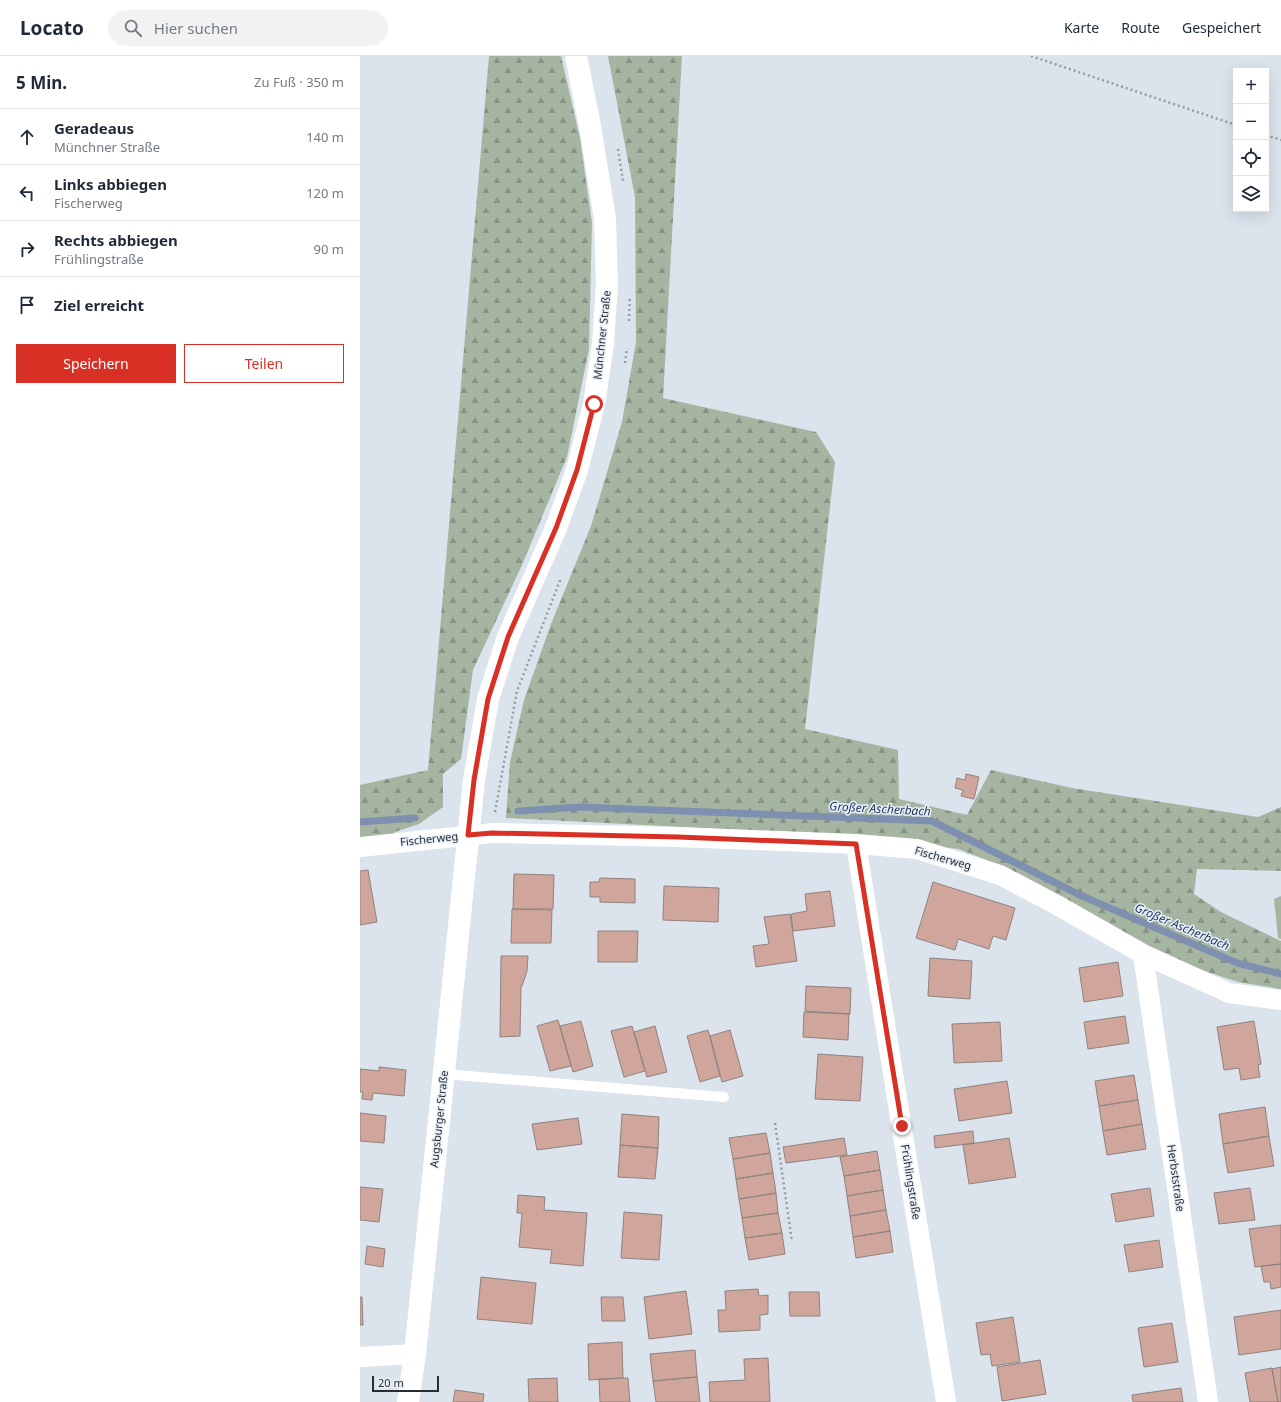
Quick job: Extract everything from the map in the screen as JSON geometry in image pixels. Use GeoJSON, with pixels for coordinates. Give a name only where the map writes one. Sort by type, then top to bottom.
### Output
{"type":"FeatureCollection","features":[{"type":"Feature","properties":{"kind":"main road","name":"Münchner Straße"},"geometry":{"type":"LineString","coordinates":[[468,835],[474,780],[488,699],[508,637],[556,528],[577,470],[594,404],[603,344],[607,284],[605,219],[590,126],[576,56]]}},
{"type":"Feature","properties":{"kind":"main road","name":"Augsburger Straße"},"geometry":{"type":"LineString","coordinates":[[408,1402],[415,1354],[468,835]]}},
{"type":"Feature","properties":{"kind":"street","name":"Fischerweg"},"geometry":{"type":"LineString","coordinates":[[360,847],[492,833],[678,837],[856,844],[917,849],[1000,875],[1057,905],[1143,954],[1229,993],[1281,1000]]}},
{"type":"Feature","properties":{"kind":"street","name":"Frühlingstraße"},"geometry":{"type":"LineString","coordinates":[[856,844],[946,1402]]}},
{"type":"Feature","properties":{"kind":"street","name":"Herbststraße"},"geometry":{"type":"LineString","coordinates":[[1143,954],[1208,1402]]}},
{"type":"Feature","properties":{"kind":"street"},"geometry":{"type":"LineString","coordinates":[[360,1357],[415,1354]]}},
{"type":"Feature","properties":{"kind":"lane"},"geometry":{"type":"LineString","coordinates":[[444,1074],[724,1097]]}},
{"type":"Feature","properties":{"kind":"path"},"geometry":{"type":"LineString","coordinates":[[1031,56],[1233,124]]}},
{"type":"Feature","properties":{"kind":"path"},"geometry":{"type":"LineString","coordinates":[[1269,136],[1281,140]]}},
{"type":"Feature","properties":{"kind":"path"},"geometry":{"type":"LineString","coordinates":[[496,808],[517,691],[538,634]]}},
{"type":"Feature","properties":{"kind":"path"},"geometry":{"type":"LineString","coordinates":[[775,1123],[792,1242]]}},
{"type":"Feature","properties":{"kind":"green space"},"geometry":{"type":"Polygon","coordinates":[[[489,56],[561,56],[580,138],[592,223],[589,349],[567,457],[522,565],[473,670],[461,759],[443,774],[443,807],[419,824],[395,832],[392,837],[360,842],[360,785],[428,770],[489,56]]]}},
{"type":"Feature","properties":{"kind":"green space"},"geometry":{"type":"Polygon","coordinates":[[[608,56],[682,56],[663,398],[816,432],[835,462],[805,729],[898,750],[899,799],[967,815],[991,770],[1072,788],[1258,817],[1281,807],[1281,871],[1197,869],[1194,894],[1221,912],[1281,941],[1281,989],[1238,982],[1171,960],[1005,867],[958,849],[855,836],[506,818],[510,762],[524,700],[551,624],[591,526],[622,422],[636,342],[635,197],[608,56]]]}},
{"type":"Feature","properties":{"kind":"green space"},"geometry":{"type":"Polygon","coordinates":[[[1281,896],[1281,939],[1278,938],[1274,899],[1281,896]]]}},
{"type":"Feature","properties":{"kind":"building"},"geometry":{"type":"Polygon","coordinates":[[[966,774],[979,777],[974,799],[961,796],[963,790],[955,788],[957,778],[965,780],[966,774]]]}},
{"type":"Feature","properties":{"kind":"building"},"geometry":{"type":"Polygon","coordinates":[[[368,870],[377,922],[360,925],[360,871],[368,870]]]}},
{"type":"Feature","properties":{"kind":"building"},"geometry":{"type":"Polygon","coordinates":[[[514,874],[554,875],[553,909],[513,909],[514,874]]]}},
{"type":"Feature","properties":{"kind":"building"},"geometry":{"type":"Polygon","coordinates":[[[600,878],[635,879],[635,903],[600,902],[600,897],[590,897],[590,882],[599,882],[600,878]]]}},
{"type":"Feature","properties":{"kind":"building"},"geometry":{"type":"Polygon","coordinates":[[[933,882],[1015,908],[1006,940],[993,936],[989,949],[958,939],[955,950],[916,938],[933,882]]]}},
{"type":"Feature","properties":{"kind":"building"},"geometry":{"type":"Polygon","coordinates":[[[664,886],[719,888],[718,922],[663,920],[664,886]]]}},
{"type":"Feature","properties":{"kind":"building"},"geometry":{"type":"Polygon","coordinates":[[[830,891],[835,926],[793,931],[791,914],[807,911],[805,894],[830,891]]]}},
{"type":"Feature","properties":{"kind":"building"},"geometry":{"type":"Polygon","coordinates":[[[512,909],[552,910],[551,943],[511,943],[512,909]]]}},
{"type":"Feature","properties":{"kind":"building"},"geometry":{"type":"Polygon","coordinates":[[[790,914],[797,961],[756,967],[753,946],[769,944],[764,917],[790,914]]]}},
{"type":"Feature","properties":{"kind":"building"},"geometry":{"type":"Polygon","coordinates":[[[598,931],[638,931],[637,962],[598,962],[598,931]]]}},
{"type":"Feature","properties":{"kind":"building"},"geometry":{"type":"Polygon","coordinates":[[[501,956],[528,956],[527,971],[521,986],[520,1036],[500,1037],[501,956]]]}},
{"type":"Feature","properties":{"kind":"building"},"geometry":{"type":"Polygon","coordinates":[[[930,958],[972,961],[970,999],[928,996],[930,958]]]}},
{"type":"Feature","properties":{"kind":"building"},"geometry":{"type":"Polygon","coordinates":[[[1118,962],[1123,996],[1084,1002],[1079,968],[1118,962]]]}},
{"type":"Feature","properties":{"kind":"building"},"geometry":{"type":"Polygon","coordinates":[[[806,986],[851,988],[850,1014],[805,1011],[806,986]]]}},
{"type":"Feature","properties":{"kind":"building"},"geometry":{"type":"Polygon","coordinates":[[[804,1012],[849,1014],[848,1040],[803,1037],[804,1012]]]}},
{"type":"Feature","properties":{"kind":"building"},"geometry":{"type":"Polygon","coordinates":[[[1125,1016],[1129,1043],[1088,1049],[1084,1022],[1125,1016]]]}},
{"type":"Feature","properties":{"kind":"building"},"geometry":{"type":"Polygon","coordinates":[[[558,1020],[571,1066],[550,1071],[537,1026],[558,1020]]]}},
{"type":"Feature","properties":{"kind":"building"},"geometry":{"type":"Polygon","coordinates":[[[581,1021],[593,1066],[573,1072],[560,1026],[581,1021]]]}},
{"type":"Feature","properties":{"kind":"building"},"geometry":{"type":"Polygon","coordinates":[[[1254,1021],[1261,1064],[1258,1065],[1260,1077],[1241,1080],[1239,1068],[1224,1070],[1217,1027],[1254,1021]]]}},
{"type":"Feature","properties":{"kind":"building"},"geometry":{"type":"Polygon","coordinates":[[[1000,1022],[1002,1061],[954,1063],[952,1024],[1000,1022]]]}},
{"type":"Feature","properties":{"kind":"building"},"geometry":{"type":"Polygon","coordinates":[[[632,1026],[645,1071],[624,1077],[611,1031],[632,1026]]]}},
{"type":"Feature","properties":{"kind":"building"},"geometry":{"type":"Polygon","coordinates":[[[655,1026],[667,1072],[647,1077],[634,1032],[655,1026]]]}},
{"type":"Feature","properties":{"kind":"building"},"geometry":{"type":"Polygon","coordinates":[[[708,1030],[720,1076],[700,1082],[687,1036],[708,1030]]]}},
{"type":"Feature","properties":{"kind":"building"},"geometry":{"type":"Polygon","coordinates":[[[730,1030],[743,1076],[722,1082],[710,1036],[730,1030]]]}},
{"type":"Feature","properties":{"kind":"building"},"geometry":{"type":"Polygon","coordinates":[[[818,1054],[863,1057],[860,1101],[815,1099],[818,1054]]]}},
{"type":"Feature","properties":{"kind":"building"},"geometry":{"type":"Polygon","coordinates":[[[379,1067],[406,1070],[404,1096],[373,1093],[372,1100],[362,1099],[363,1092],[360,1092],[360,1069],[379,1071],[379,1067]]]}},
{"type":"Feature","properties":{"kind":"building"},"geometry":{"type":"Polygon","coordinates":[[[1134,1075],[1138,1100],[1099,1106],[1095,1081],[1134,1075]]]}},
{"type":"Feature","properties":{"kind":"building"},"geometry":{"type":"Polygon","coordinates":[[[1007,1081],[1012,1113],[959,1121],[954,1089],[1007,1081]]]}},
{"type":"Feature","properties":{"kind":"building"},"geometry":{"type":"Polygon","coordinates":[[[1138,1100],[1142,1124],[1103,1131],[1099,1106],[1138,1100]]]}},
{"type":"Feature","properties":{"kind":"building"},"geometry":{"type":"Polygon","coordinates":[[[1265,1107],[1269,1136],[1223,1144],[1219,1114],[1265,1107]]]}},
{"type":"Feature","properties":{"kind":"building"},"geometry":{"type":"Polygon","coordinates":[[[360,1113],[386,1116],[384,1143],[360,1141],[360,1113]]]}},
{"type":"Feature","properties":{"kind":"building"},"geometry":{"type":"Polygon","coordinates":[[[622,1114],[659,1117],[658,1148],[620,1145],[622,1114]]]}},
{"type":"Feature","properties":{"kind":"building"},"geometry":{"type":"Polygon","coordinates":[[[578,1118],[582,1144],[537,1150],[532,1124],[578,1118]]]}},
{"type":"Feature","properties":{"kind":"building"},"geometry":{"type":"Polygon","coordinates":[[[1142,1124],[1146,1149],[1107,1155],[1103,1131],[1142,1124]]]}},
{"type":"Feature","properties":{"kind":"building"},"geometry":{"type":"Polygon","coordinates":[[[973,1131],[974,1143],[935,1148],[934,1136],[973,1131]]]}},
{"type":"Feature","properties":{"kind":"building"},"geometry":{"type":"Polygon","coordinates":[[[766,1133],[770,1153],[733,1159],[729,1138],[766,1133]]]}},
{"type":"Feature","properties":{"kind":"building"},"geometry":{"type":"Polygon","coordinates":[[[1269,1136],[1274,1166],[1228,1173],[1223,1144],[1269,1136]]]}},
{"type":"Feature","properties":{"kind":"building"},"geometry":{"type":"Polygon","coordinates":[[[844,1138],[847,1155],[786,1163],[783,1147],[844,1138]]]}},
{"type":"Feature","properties":{"kind":"building"},"geometry":{"type":"Polygon","coordinates":[[[1009,1138],[1016,1177],[969,1184],[963,1145],[1009,1138]]]}},
{"type":"Feature","properties":{"kind":"building"},"geometry":{"type":"Polygon","coordinates":[[[620,1145],[658,1148],[655,1179],[618,1177],[620,1145]]]}},
{"type":"Feature","properties":{"kind":"building"},"geometry":{"type":"Polygon","coordinates":[[[877,1151],[880,1170],[844,1176],[840,1157],[877,1151]]]}},
{"type":"Feature","properties":{"kind":"building"},"geometry":{"type":"Polygon","coordinates":[[[770,1153],[773,1173],[736,1179],[733,1159],[770,1153]]]}},
{"type":"Feature","properties":{"kind":"building"},"geometry":{"type":"Polygon","coordinates":[[[880,1170],[883,1190],[847,1196],[844,1176],[880,1170]]]}},
{"type":"Feature","properties":{"kind":"building"},"geometry":{"type":"Polygon","coordinates":[[[773,1173],[776,1193],[739,1199],[736,1179],[773,1173]]]}},
{"type":"Feature","properties":{"kind":"building"},"geometry":{"type":"Polygon","coordinates":[[[360,1187],[383,1189],[379,1222],[360,1220],[360,1187]]]}},
{"type":"Feature","properties":{"kind":"building"},"geometry":{"type":"Polygon","coordinates":[[[1150,1188],[1154,1216],[1116,1222],[1111,1194],[1150,1188]]]}},
{"type":"Feature","properties":{"kind":"building"},"geometry":{"type":"Polygon","coordinates":[[[1250,1188],[1255,1220],[1219,1224],[1214,1193],[1250,1188]]]}},
{"type":"Feature","properties":{"kind":"building"},"geometry":{"type":"Polygon","coordinates":[[[883,1190],[886,1210],[850,1216],[847,1196],[883,1190]]]}},
{"type":"Feature","properties":{"kind":"building"},"geometry":{"type":"Polygon","coordinates":[[[776,1193],[778,1213],[742,1218],[739,1199],[776,1193]]]}},
{"type":"Feature","properties":{"kind":"building"},"geometry":{"type":"Polygon","coordinates":[[[518,1195],[545,1197],[544,1210],[587,1213],[583,1266],[550,1263],[552,1250],[519,1247],[522,1213],[517,1213],[518,1195]]]}},
{"type":"Feature","properties":{"kind":"building"},"geometry":{"type":"Polygon","coordinates":[[[886,1210],[890,1231],[853,1237],[850,1216],[886,1210]]]}},
{"type":"Feature","properties":{"kind":"building"},"geometry":{"type":"Polygon","coordinates":[[[624,1212],[662,1215],[659,1260],[621,1258],[624,1212]]]}},
{"type":"Feature","properties":{"kind":"building"},"geometry":{"type":"Polygon","coordinates":[[[778,1213],[782,1233],[745,1238],[742,1218],[778,1213]]]}},
{"type":"Feature","properties":{"kind":"building"},"geometry":{"type":"Polygon","coordinates":[[[1281,1225],[1281,1264],[1255,1267],[1249,1229],[1281,1225]]]}},
{"type":"Feature","properties":{"kind":"building"},"geometry":{"type":"Polygon","coordinates":[[[890,1231],[893,1252],[856,1258],[853,1237],[890,1231]]]}},
{"type":"Feature","properties":{"kind":"building"},"geometry":{"type":"Polygon","coordinates":[[[782,1233],[785,1254],[749,1260],[745,1238],[782,1233]]]}},
{"type":"Feature","properties":{"kind":"building"},"geometry":{"type":"Polygon","coordinates":[[[1159,1240],[1163,1267],[1129,1272],[1124,1245],[1159,1240]]]}},
{"type":"Feature","properties":{"kind":"building"},"geometry":{"type":"Polygon","coordinates":[[[367,1246],[385,1249],[383,1267],[365,1264],[367,1246]]]}},
{"type":"Feature","properties":{"kind":"building"},"geometry":{"type":"Polygon","coordinates":[[[1281,1264],[1281,1287],[1271,1289],[1270,1282],[1264,1282],[1261,1266],[1281,1264]]]}},
{"type":"Feature","properties":{"kind":"building"},"geometry":{"type":"Polygon","coordinates":[[[481,1277],[536,1283],[532,1324],[477,1319],[481,1277]]]}},
{"type":"Feature","properties":{"kind":"building"},"geometry":{"type":"Polygon","coordinates":[[[758,1289],[759,1296],[768,1295],[768,1314],[760,1315],[760,1330],[719,1332],[718,1310],[726,1310],[725,1291],[758,1289]]]}},
{"type":"Feature","properties":{"kind":"building"},"geometry":{"type":"Polygon","coordinates":[[[686,1291],[692,1334],[649,1339],[644,1297],[686,1291]]]}},
{"type":"Feature","properties":{"kind":"building"},"geometry":{"type":"Polygon","coordinates":[[[789,1292],[819,1292],[820,1316],[790,1316],[789,1292]]]}},
{"type":"Feature","properties":{"kind":"building"},"geometry":{"type":"Polygon","coordinates":[[[360,1297],[362,1297],[363,1325],[360,1325],[360,1297]]]}},
{"type":"Feature","properties":{"kind":"building"},"geometry":{"type":"Polygon","coordinates":[[[601,1297],[623,1297],[625,1321],[602,1321],[601,1297]]]}},
{"type":"Feature","properties":{"kind":"building"},"geometry":{"type":"Polygon","coordinates":[[[1281,1310],[1281,1349],[1239,1355],[1234,1317],[1281,1310]]]}},
{"type":"Feature","properties":{"kind":"building"},"geometry":{"type":"Polygon","coordinates":[[[1013,1317],[1020,1362],[992,1366],[990,1354],[981,1355],[976,1323],[1013,1317]]]}},
{"type":"Feature","properties":{"kind":"building"},"geometry":{"type":"Polygon","coordinates":[[[1172,1323],[1178,1362],[1144,1367],[1138,1328],[1172,1323]]]}},
{"type":"Feature","properties":{"kind":"building"},"geometry":{"type":"Polygon","coordinates":[[[622,1342],[623,1378],[589,1380],[588,1344],[622,1342]]]}},
{"type":"Feature","properties":{"kind":"building"},"geometry":{"type":"Polygon","coordinates":[[[695,1350],[697,1377],[653,1381],[650,1354],[695,1350]]]}},
{"type":"Feature","properties":{"kind":"building"},"geometry":{"type":"Polygon","coordinates":[[[768,1358],[770,1402],[710,1402],[709,1382],[745,1380],[744,1359],[768,1358]]]}},
{"type":"Feature","properties":{"kind":"building"},"geometry":{"type":"Polygon","coordinates":[[[1040,1360],[1046,1394],[1002,1401],[997,1367],[1040,1360]]]}},
{"type":"Feature","properties":{"kind":"building"},"geometry":{"type":"Polygon","coordinates":[[[1281,1367],[1281,1402],[1278,1402],[1272,1369],[1281,1367]]]}},
{"type":"Feature","properties":{"kind":"building"},"geometry":{"type":"Polygon","coordinates":[[[1272,1368],[1278,1402],[1250,1402],[1245,1373],[1272,1368]]]}},
{"type":"Feature","properties":{"kind":"building"},"geometry":{"type":"Polygon","coordinates":[[[697,1377],[700,1402],[656,1402],[653,1381],[697,1377]]]}},
{"type":"Feature","properties":{"kind":"building"},"geometry":{"type":"Polygon","coordinates":[[[557,1378],[558,1402],[529,1402],[528,1379],[557,1378]]]}},
{"type":"Feature","properties":{"kind":"building"},"geometry":{"type":"Polygon","coordinates":[[[628,1378],[630,1402],[600,1402],[599,1379],[628,1378]]]}},
{"type":"Feature","properties":{"kind":"building"},"geometry":{"type":"Polygon","coordinates":[[[1181,1388],[1183,1402],[1133,1402],[1132,1395],[1181,1388]]]}},
{"type":"Feature","properties":{"kind":"building"},"geometry":{"type":"Polygon","coordinates":[[[455,1390],[484,1394],[483,1402],[453,1402],[455,1390]]]}},
{"type":"Feature","properties":{"kind":"waterway","name":"Großer Ascherbach"},"geometry":{"type":"LineString","coordinates":[[518,811],[580,807],[932,821],[1082,896],[1237,963],[1281,974]]}},
{"type":"Feature","properties":{"kind":"waterway","name":"Großer Ascherbach"},"geometry":{"type":"LineString","coordinates":[[360,822],[415,818]]}},
{"type":"Feature","properties":{"kind":"route"},"geometry":{"type":"LineString","coordinates":[[594,404],[577,470],[556,528],[508,637],[488,699],[474,780],[468,835],[492,833],[678,837],[856,844],[902,1126]]}}]}
